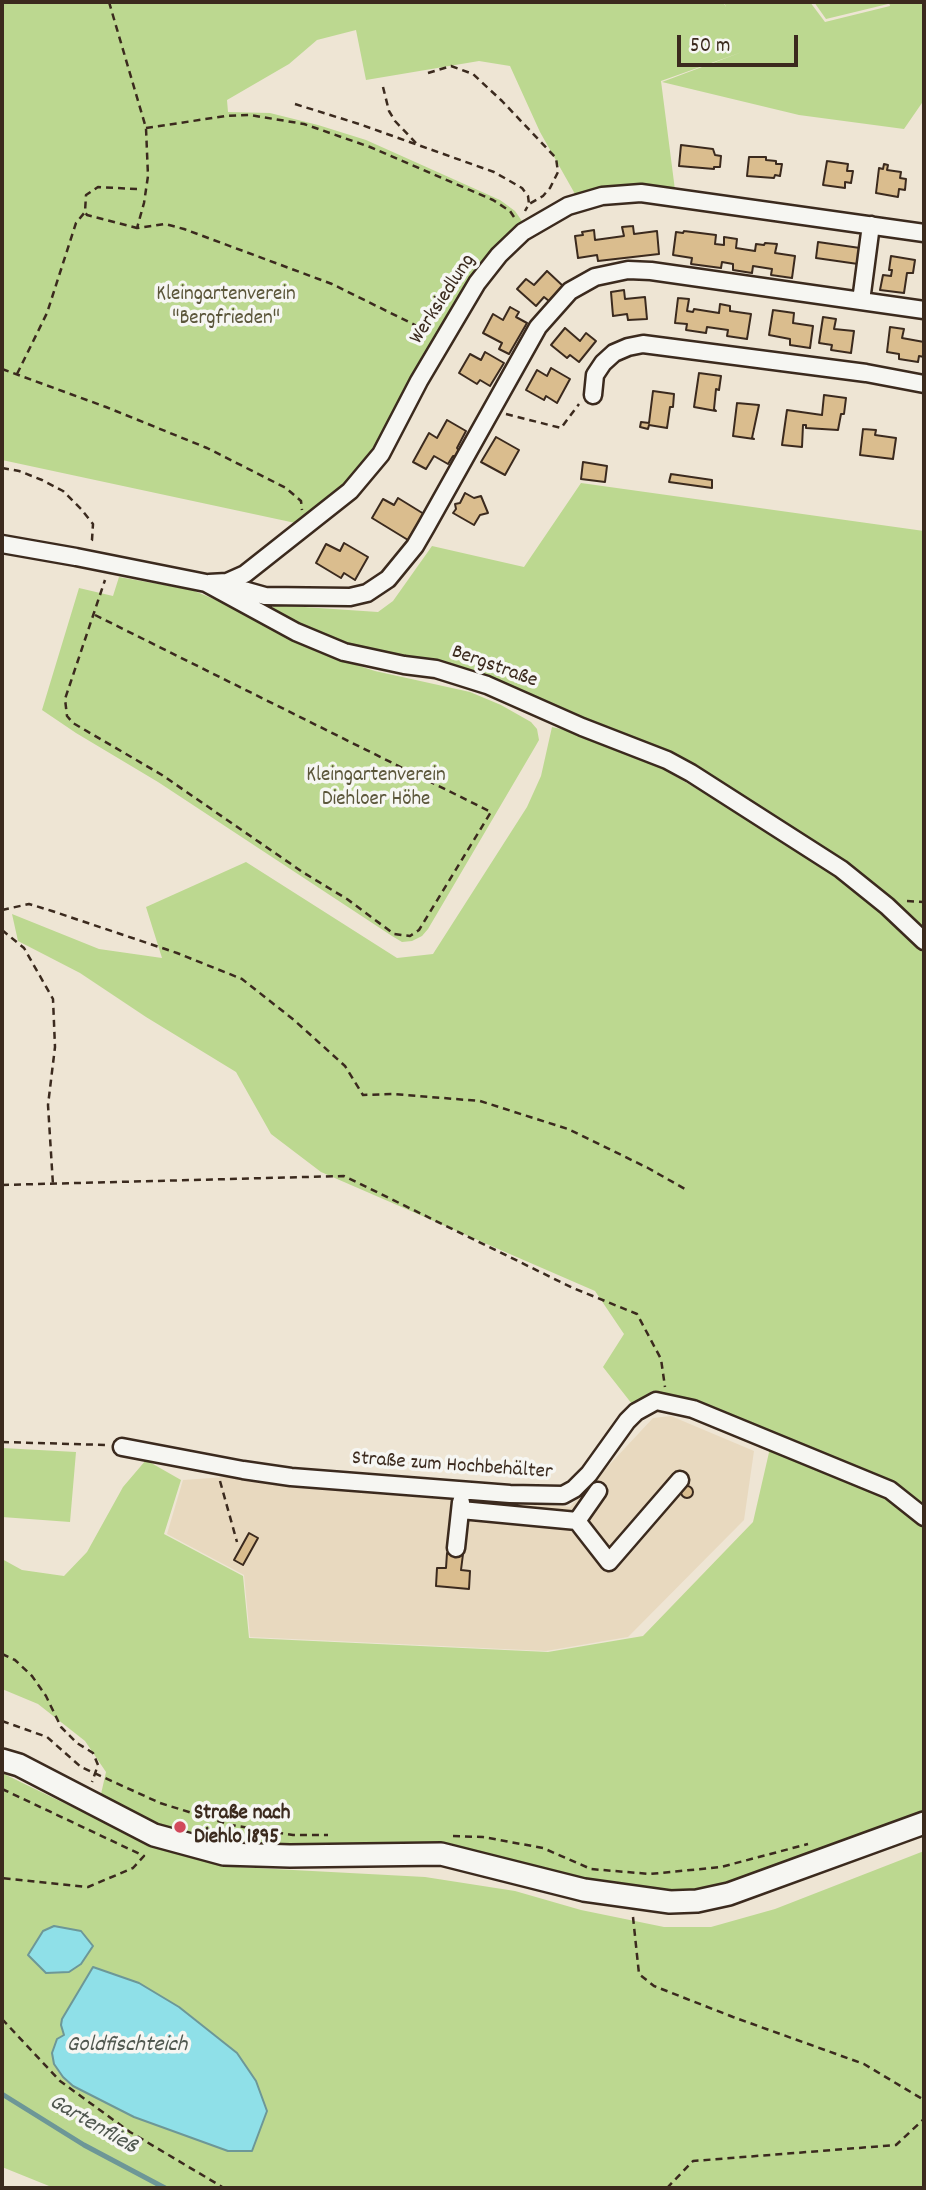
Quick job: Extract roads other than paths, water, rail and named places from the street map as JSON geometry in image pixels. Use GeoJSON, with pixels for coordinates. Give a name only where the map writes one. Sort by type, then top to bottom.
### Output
{"type":"FeatureCollection","features":[{"type":"Feature","properties":{"kind":"main road"},"geometry":{"type":"LineString","coordinates":[[2,1760],[19,1765],[154,1835],[225,1854],[441,1854],[584,1891],[670,1902],[729,1894],[924,1823]]}},
{"type":"Feature","properties":{"kind":"street","name":"Werksiedlung"},"geometry":{"type":"LineString","coordinates":[[212,583],[227,582],[245,573],[350,491],[371,467],[381,454],[460,309],[521,227],[568,206],[602,195],[641,193],[924,233]]}},
{"type":"Feature","properties":{"kind":"street"},"geometry":{"type":"LineString","coordinates":[[861,301],[871,225]]}},
{"type":"Feature","properties":{"kind":"street"},"geometry":{"type":"LineString","coordinates":[[212,583],[265,596],[350,597],[375,589],[394,573],[415,546],[531,337],[545,317],[570,291],[586,281],[628,270],[651,271],[924,310]]}},
{"type":"Feature","properties":{"kind":"street"},"geometry":{"type":"LineString","coordinates":[[593,395],[595,375],[608,358],[628,347],[643,344],[866,373],[924,384]]}},
{"type":"Feature","properties":{"kind":"street","name":"Bergstraße"},"geometry":{"type":"LineString","coordinates":[[2,544],[212,583],[296,632],[344,652],[436,670],[487,685],[600,735],[667,760],[841,869],[887,906],[924,941]]}},
{"type":"Feature","properties":{"kind":"street","name":"Straße zum Hochbehälter"},"geometry":{"type":"LineString","coordinates":[[122,1447],[291,1477],[510,1494],[563,1495],[589,1475],[636,1412],[656,1401],[693,1409],[890,1490],[924,1517]]}},
{"type":"Feature","properties":{"kind":"street"},"geometry":{"type":"LineString","coordinates":[[461,1510],[577,1521],[608,1562],[680,1480]]}},
{"type":"Feature","properties":{"kind":"street"},"geometry":{"type":"LineString","coordinates":[[457,1548],[462,1490]]}},
{"type":"Feature","properties":{"kind":"street"},"geometry":{"type":"LineString","coordinates":[[577,1521],[598,1491]]}},
{"type":"Feature","properties":{"kind":"water","name":"Goldfischteich"},"geometry":{"type":"Polygon","coordinates":[[[54,1926],[81,1931],[93,1946],[81,1964],[69,1972],[46,1973],[28,1955],[43,1931],[54,1926]]]}},
{"type":"Feature","properties":{"kind":"water","name":"Goldfischteich"},"geometry":{"type":"Polygon","coordinates":[[[93,1967],[139,1983],[179,2007],[237,2053],[256,2081],[267,2111],[252,2151],[228,2151],[134,2117],[73,2086],[63,2077],[54,2064],[52,2053],[57,2039],[64,2035],[62,2019],[93,1967]]]}},
{"type":"Feature","properties":{"kind":"waterway","name":"Gartenfließ"},"geometry":{"type":"LineString","coordinates":[[2,2094],[84,2145],[165,2188]]}},
{"type":"Feature","properties":{"kind":"place","name":"Straße nach Diehlo 1895"},"geometry":{"type":"Point","coordinates":[180,1827]}},
{"type":"Feature","properties":{"kind":"park label","name":"Kleingartenverein \"Bergfrieden\""},"geometry":{"type":"Point","coordinates":[226,308]}},
{"type":"Feature","properties":{"kind":"park label","name":"Kleingartenverein Diehloer Höhe"},"geometry":{"type":"Point","coordinates":[376,789]}}]}
